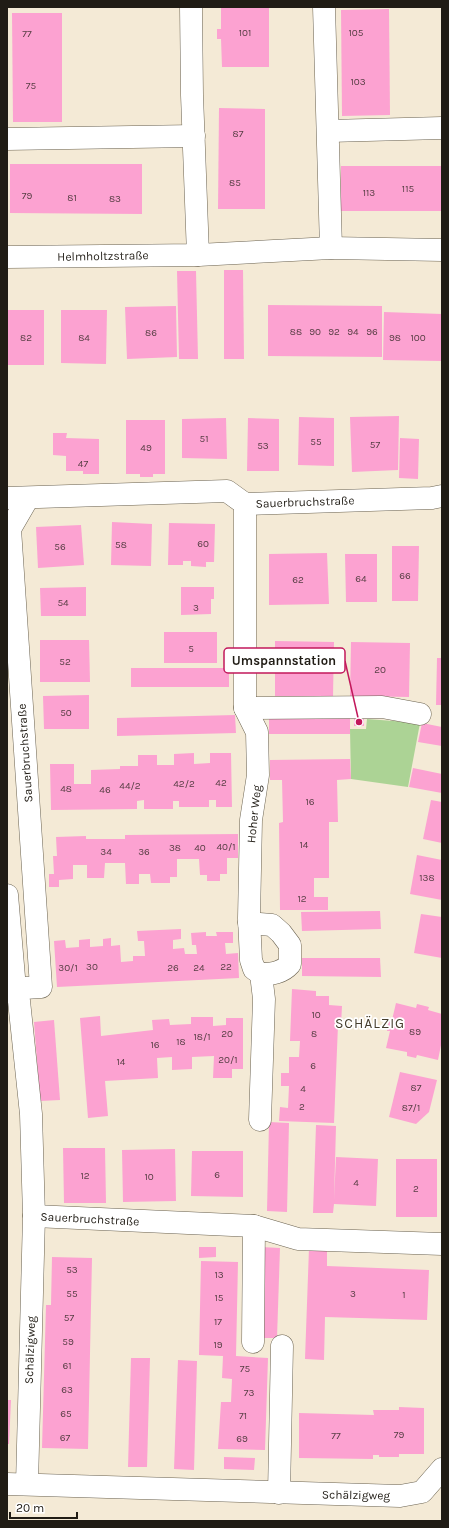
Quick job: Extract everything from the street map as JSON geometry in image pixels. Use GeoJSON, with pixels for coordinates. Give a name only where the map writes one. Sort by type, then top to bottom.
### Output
{"type":"FeatureCollection","features":[{"type":"Feature","properties":{"kind":"street"},"geometry":{"type":"LineString","coordinates":[[191,7],[198,254]]}},
{"type":"Feature","properties":{"kind":"street"},"geometry":{"type":"LineString","coordinates":[[324,7],[332,248]]}},
{"type":"Feature","properties":{"kind":"street"},"geometry":{"type":"LineString","coordinates":[[328,131],[442,128]]}},
{"type":"Feature","properties":{"kind":"street"},"geometry":{"type":"LineString","coordinates":[[7,139],[194,136]]}},
{"type":"Feature","properties":{"kind":"street","name":"Helmholtzstraße"},"geometry":{"type":"LineString","coordinates":[[7,257],[198,254],[332,248],[442,250]]}},
{"type":"Feature","properties":{"kind":"street","name":"Sauerbruchstraße"},"geometry":{"type":"LineString","coordinates":[[7,498],[227,491],[244,504],[432,498],[442,496]]}},
{"type":"Feature","properties":{"kind":"street","name":"Sauerbruchstraße"},"geometry":{"type":"LineString","coordinates":[[11,989],[41,987],[10,529],[28,498]]}},
{"type":"Feature","properties":{"kind":"street","name":"Hoher Weg"},"geometry":{"type":"LineString","coordinates":[[244,504],[245,708],[257,732],[258,775],[251,820],[251,960],[254,969],[261,974],[264,999],[260,1120]]}},
{"type":"Feature","properties":{"kind":"street"},"geometry":{"type":"LineString","coordinates":[[245,708],[382,707],[420,714]]}},
{"type":"Feature","properties":{"kind":"street","name":"Sauerbruchstraße"},"geometry":{"type":"LineString","coordinates":[[7,895],[11,989],[19,1001],[30,1114],[34,1216],[254,1226],[298,1239],[442,1244]]}},
{"type":"Feature","properties":{"kind":"street"},"geometry":{"type":"LineString","coordinates":[[250,923],[272,925],[281,933],[290,945],[290,964],[285,970],[273,974],[261,974]]}},
{"type":"Feature","properties":{"kind":"street","name":"Schälzigweg"},"geometry":{"type":"LineString","coordinates":[[34,1216],[17,1484],[400,1496],[422,1492],[438,1484]]}},
{"type":"Feature","properties":{"kind":"street"},"geometry":{"type":"LineString","coordinates":[[253,1342],[254,1226]]}},
{"type":"Feature","properties":{"kind":"street"},"geometry":{"type":"LineString","coordinates":[[279,1493],[282,1346]]}},
{"type":"Feature","properties":{"kind":"green space"},"geometry":{"type":"Polygon","coordinates":[[[367,719],[420,723],[408,787],[351,779],[350,729],[366,729],[367,719]]]}},
{"type":"Feature","properties":{"kind":"building"},"geometry":{"type":"Polygon","coordinates":[[[221,7],[269,7],[269,67],[222,67],[221,39],[217,39],[217,29],[221,29],[221,7]]]}},
{"type":"Feature","properties":{"kind":"building"},"geometry":{"type":"Polygon","coordinates":[[[389,9],[390,115],[342,116],[341,10],[389,9]]]}},
{"type":"Feature","properties":{"kind":"building"},"geometry":{"type":"Polygon","coordinates":[[[12,13],[62,13],[62,122],[13,122],[12,13]]]}},
{"type":"Feature","properties":{"kind":"building"},"geometry":{"type":"Polygon","coordinates":[[[219,108],[265,109],[265,209],[218,209],[219,108]]]}},
{"type":"Feature","properties":{"kind":"building"},"geometry":{"type":"Polygon","coordinates":[[[10,164],[142,164],[142,214],[10,213],[10,164]]]}},
{"type":"Feature","properties":{"kind":"building"},"geometry":{"type":"Polygon","coordinates":[[[341,166],[442,166],[442,211],[341,211],[341,166]]]}},
{"type":"Feature","properties":{"kind":"building"},"geometry":{"type":"Polygon","coordinates":[[[224,270],[243,270],[244,359],[224,359],[224,270]]]}},
{"type":"Feature","properties":{"kind":"building"},"geometry":{"type":"Polygon","coordinates":[[[177,271],[196,271],[198,359],[179,359],[177,271]]]}},
{"type":"Feature","properties":{"kind":"building"},"geometry":{"type":"Polygon","coordinates":[[[268,305],[382,306],[382,357],[268,356],[268,305]]]}},
{"type":"Feature","properties":{"kind":"building"},"geometry":{"type":"Polygon","coordinates":[[[176,306],[177,357],[127,359],[125,307],[176,306]]]}},
{"type":"Feature","properties":{"kind":"building"},"geometry":{"type":"Polygon","coordinates":[[[7,310],[44,310],[44,365],[7,365],[7,310]]]}},
{"type":"Feature","properties":{"kind":"building"},"geometry":{"type":"Polygon","coordinates":[[[61,310],[107,310],[106,364],[61,363],[61,310]]]}},
{"type":"Feature","properties":{"kind":"building"},"geometry":{"type":"Polygon","coordinates":[[[384,312],[442,314],[442,361],[383,360],[384,312]]]}},
{"type":"Feature","properties":{"kind":"building"},"geometry":{"type":"Polygon","coordinates":[[[399,416],[398,470],[352,472],[350,417],[399,416]]]}},
{"type":"Feature","properties":{"kind":"building"},"geometry":{"type":"Polygon","coordinates":[[[299,417],[334,418],[334,466],[298,465],[299,417]]]}},
{"type":"Feature","properties":{"kind":"building"},"geometry":{"type":"Polygon","coordinates":[[[226,418],[227,459],[182,458],[182,419],[226,418]]]}},
{"type":"Feature","properties":{"kind":"building"},"geometry":{"type":"Polygon","coordinates":[[[248,418],[279,419],[279,471],[247,471],[248,418]]]}},
{"type":"Feature","properties":{"kind":"building"},"geometry":{"type":"Polygon","coordinates":[[[126,420],[165,420],[165,474],[153,474],[153,477],[140,477],[140,474],[126,474],[126,420]]]}},
{"type":"Feature","properties":{"kind":"building"},"geometry":{"type":"Polygon","coordinates":[[[53,433],[67,433],[66,438],[99,439],[99,474],[83,474],[83,471],[66,471],[66,456],[53,455],[53,433]]]}},
{"type":"Feature","properties":{"kind":"building"},"geometry":{"type":"Polygon","coordinates":[[[400,438],[419,439],[418,479],[399,478],[400,438]]]}},
{"type":"Feature","properties":{"kind":"building"},"geometry":{"type":"Polygon","coordinates":[[[112,522],[152,524],[151,566],[111,565],[112,522]]]}},
{"type":"Feature","properties":{"kind":"building"},"geometry":{"type":"Polygon","coordinates":[[[169,523],[215,524],[214,562],[206,562],[206,567],[191,566],[191,561],[183,561],[183,565],[168,565],[169,523]]]}},
{"type":"Feature","properties":{"kind":"building"},"geometry":{"type":"Polygon","coordinates":[[[81,525],[84,565],[38,568],[36,527],[81,525]]]}},
{"type":"Feature","properties":{"kind":"building"},"geometry":{"type":"Polygon","coordinates":[[[392,546],[419,546],[418,601],[392,601],[392,546]]]}},
{"type":"Feature","properties":{"kind":"building"},"geometry":{"type":"Polygon","coordinates":[[[327,553],[329,604],[269,605],[269,554],[327,553]]]}},
{"type":"Feature","properties":{"kind":"building"},"geometry":{"type":"Polygon","coordinates":[[[345,554],[377,554],[377,602],[346,602],[345,554]]]}},
{"type":"Feature","properties":{"kind":"building"},"geometry":{"type":"Polygon","coordinates":[[[86,587],[86,616],[41,616],[40,588],[86,587]]]}},
{"type":"Feature","properties":{"kind":"building"},"geometry":{"type":"Polygon","coordinates":[[[181,587],[214,587],[214,599],[211,599],[211,614],[181,615],[181,587]]]}},
{"type":"Feature","properties":{"kind":"building"},"geometry":{"type":"Polygon","coordinates":[[[164,632],[217,632],[217,663],[164,663],[164,632]]]}},
{"type":"Feature","properties":{"kind":"building"},"geometry":{"type":"Polygon","coordinates":[[[40,640],[89,640],[90,682],[40,682],[40,640]]]}},
{"type":"Feature","properties":{"kind":"building"},"geometry":{"type":"Polygon","coordinates":[[[275,641],[334,642],[333,697],[275,696],[275,641]]]}},
{"type":"Feature","properties":{"kind":"building"},"geometry":{"type":"Polygon","coordinates":[[[351,642],[410,643],[409,697],[350,696],[351,642]]]}},
{"type":"Feature","properties":{"kind":"building"},"geometry":{"type":"Polygon","coordinates":[[[437,658],[442,658],[442,705],[436,705],[437,658]]]}},
{"type":"Feature","properties":{"kind":"building"},"geometry":{"type":"Polygon","coordinates":[[[131,668],[229,668],[229,687],[131,687],[131,668]]]}},
{"type":"Feature","properties":{"kind":"building"},"geometry":{"type":"Polygon","coordinates":[[[89,695],[89,729],[44,729],[43,696],[89,695]]]}},
{"type":"Feature","properties":{"kind":"building"},"geometry":{"type":"Polygon","coordinates":[[[350,713],[350,734],[269,734],[269,714],[350,713]]]}},
{"type":"Feature","properties":{"kind":"building"},"geometry":{"type":"Polygon","coordinates":[[[235,715],[236,733],[117,736],[117,718],[235,715]]]}},
{"type":"Feature","properties":{"kind":"building"},"geometry":{"type":"Polygon","coordinates":[[[354,719],[364,719],[364,726],[354,726],[354,719]]]}},
{"type":"Feature","properties":{"kind":"building"},"geometry":{"type":"Polygon","coordinates":[[[422,723],[442,727],[442,746],[418,742],[422,723]]]}},
{"type":"Feature","properties":{"kind":"building"},"geometry":{"type":"Polygon","coordinates":[[[194,753],[194,764],[210,763],[210,753],[231,753],[232,807],[216,807],[216,800],[209,800],[209,807],[179,807],[179,801],[173,801],[173,809],[144,809],[144,800],[137,801],[137,809],[51,810],[50,764],[74,764],[74,784],[91,784],[91,770],[120,769],[120,766],[138,766],[138,755],[157,755],[157,765],[174,765],[174,754],[194,753]]]}},
{"type":"Feature","properties":{"kind":"building"},"geometry":{"type":"Polygon","coordinates":[[[350,759],[351,779],[337,780],[338,822],[329,822],[329,878],[314,878],[314,897],[328,897],[328,910],[280,910],[279,823],[283,822],[282,780],[270,780],[270,760],[350,759]]]}},
{"type":"Feature","properties":{"kind":"building"},"geometry":{"type":"Polygon","coordinates":[[[413,768],[442,774],[442,793],[409,787],[413,768]]]}},
{"type":"Feature","properties":{"kind":"building"},"geometry":{"type":"Polygon","coordinates":[[[431,800],[442,802],[442,843],[423,839],[431,800]]]}},
{"type":"Feature","properties":{"kind":"building"},"geometry":{"type":"Polygon","coordinates":[[[238,834],[238,858],[227,858],[227,874],[220,874],[220,881],[207,881],[207,875],[200,875],[199,859],[177,859],[177,877],[170,877],[170,883],[151,883],[150,874],[139,874],[139,884],[126,884],[125,863],[105,863],[104,878],[87,878],[87,865],[73,865],[73,879],[59,880],[59,887],[49,887],[49,874],[54,874],[53,856],[57,856],[56,837],[86,836],[86,839],[125,839],[125,835],[238,834]]]}},
{"type":"Feature","properties":{"kind":"building"},"geometry":{"type":"Polygon","coordinates":[[[417,855],[442,860],[442,900],[410,894],[417,855]]]}},
{"type":"Feature","properties":{"kind":"building"},"geometry":{"type":"Polygon","coordinates":[[[380,911],[381,929],[302,931],[301,912],[380,911]]]}},
{"type":"Feature","properties":{"kind":"building"},"geometry":{"type":"Polygon","coordinates":[[[421,914],[442,917],[442,958],[414,953],[421,914]]]}},
{"type":"Feature","properties":{"kind":"building"},"geometry":{"type":"Polygon","coordinates":[[[181,929],[181,939],[173,940],[173,949],[184,948],[185,954],[197,954],[196,945],[192,945],[191,933],[206,932],[206,936],[217,936],[216,932],[233,932],[233,943],[225,943],[226,954],[238,953],[239,978],[57,987],[54,941],[65,940],[66,948],[79,947],[79,940],[90,939],[90,947],[103,946],[103,939],[111,938],[111,946],[120,945],[121,962],[133,961],[133,956],[145,956],[144,941],[138,941],[137,931],[181,929]]]}},
{"type":"Feature","properties":{"kind":"building"},"geometry":{"type":"Polygon","coordinates":[[[302,958],[380,958],[381,977],[302,976],[302,958]]]}},
{"type":"Feature","properties":{"kind":"building"},"geometry":{"type":"Polygon","coordinates":[[[292,989],[316,991],[316,996],[329,996],[329,1005],[342,1006],[341,1025],[338,1025],[334,1123],[279,1121],[280,1107],[288,1108],[289,1086],[281,1086],[281,1073],[289,1073],[289,1057],[299,1057],[300,1041],[290,1041],[292,989]]]}},
{"type":"Feature","properties":{"kind":"building"},"geometry":{"type":"Polygon","coordinates":[[[396,1003],[416,1008],[417,1004],[429,1007],[428,1010],[442,1014],[442,1040],[438,1060],[417,1055],[416,1058],[407,1056],[407,1052],[386,1048],[390,1031],[387,1031],[389,1019],[392,1020],[396,1003]]]}},
{"type":"Feature","properties":{"kind":"building"},"geometry":{"type":"Polygon","coordinates":[[[100,1016],[101,1036],[153,1030],[152,1020],[169,1019],[170,1025],[191,1024],[191,1017],[213,1017],[213,1026],[226,1025],[226,1018],[243,1018],[243,1069],[232,1069],[232,1078],[213,1078],[214,1056],[192,1057],[192,1069],[172,1070],[172,1057],[157,1058],[158,1078],[105,1081],[108,1116],[88,1118],[80,1018],[100,1016]]]}},
{"type":"Feature","properties":{"kind":"building"},"geometry":{"type":"Polygon","coordinates":[[[54,1020],[60,1100],[40,1101],[34,1022],[54,1020]]]}},
{"type":"Feature","properties":{"kind":"building"},"geometry":{"type":"Polygon","coordinates":[[[400,1072],[437,1080],[429,1112],[416,1124],[389,1117],[400,1072]]]}},
{"type":"Feature","properties":{"kind":"building"},"geometry":{"type":"Polygon","coordinates":[[[269,1122],[289,1123],[287,1212],[267,1211],[269,1122]]]}},
{"type":"Feature","properties":{"kind":"building"},"geometry":{"type":"Polygon","coordinates":[[[316,1125],[336,1126],[334,1200],[336,1157],[378,1159],[376,1206],[334,1204],[333,1213],[313,1213],[316,1125]]]}},
{"type":"Feature","properties":{"kind":"building"},"geometry":{"type":"Polygon","coordinates":[[[63,1148],[105,1148],[106,1203],[64,1203],[63,1148]]]}},
{"type":"Feature","properties":{"kind":"building"},"geometry":{"type":"Polygon","coordinates":[[[175,1149],[176,1201],[123,1202],[122,1150],[175,1149]]]}},
{"type":"Feature","properties":{"kind":"building"},"geometry":{"type":"Polygon","coordinates":[[[192,1151],[243,1151],[243,1197],[191,1196],[192,1151]]]}},
{"type":"Feature","properties":{"kind":"building"},"geometry":{"type":"Polygon","coordinates":[[[396,1159],[437,1159],[437,1217],[396,1217],[396,1159]]]}},
{"type":"Feature","properties":{"kind":"building"},"geometry":{"type":"Polygon","coordinates":[[[199,1247],[216,1247],[216,1257],[199,1258],[199,1247]]]}},
{"type":"Feature","properties":{"kind":"building"},"geometry":{"type":"Polygon","coordinates":[[[261,1247],[280,1248],[277,1338],[258,1338],[261,1247]]]}},
{"type":"Feature","properties":{"kind":"building"},"geometry":{"type":"Polygon","coordinates":[[[309,1248],[327,1249],[327,1266],[429,1270],[427,1320],[325,1317],[324,1360],[305,1359],[309,1248]]]}},
{"type":"Feature","properties":{"kind":"building"},"geometry":{"type":"Polygon","coordinates":[[[52,1257],[92,1258],[88,1449],[42,1448],[46,1305],[51,1305],[52,1257]]]}},
{"type":"Feature","properties":{"kind":"building"},"geometry":{"type":"Polygon","coordinates":[[[201,1261],[238,1262],[236,1356],[268,1358],[265,1450],[218,1449],[221,1402],[231,1402],[232,1379],[222,1378],[223,1356],[199,1355],[201,1261]]]}},
{"type":"Feature","properties":{"kind":"building"},"geometry":{"type":"Polygon","coordinates":[[[131,1358],[150,1358],[147,1467],[128,1467],[131,1358]]]}},
{"type":"Feature","properties":{"kind":"building"},"geometry":{"type":"Polygon","coordinates":[[[178,1360],[197,1361],[194,1470],[174,1469],[178,1360]]]}},
{"type":"Feature","properties":{"kind":"building"},"geometry":{"type":"Polygon","coordinates":[[[7,1400],[11,1400],[9,1444],[7,1444],[7,1400]]]}},
{"type":"Feature","properties":{"kind":"building"},"geometry":{"type":"Polygon","coordinates":[[[399,1407],[424,1408],[424,1454],[399,1454],[399,1457],[379,1457],[379,1455],[373,1455],[373,1459],[299,1458],[299,1413],[374,1415],[373,1410],[399,1410],[399,1407]]]}},
{"type":"Feature","properties":{"kind":"building"},"geometry":{"type":"Polygon","coordinates":[[[224,1457],[255,1458],[254,1470],[224,1469],[224,1457]]]}},
{"type":"Feature","properties":{"kind":"place","name":"Umspannstation"},"geometry":{"type":"Point","coordinates":[359,722]}},
{"type":"Feature","properties":{"kind":"district","name":"SCHÄLZIG"},"geometry":{"type":"Point","coordinates":[370,1023]}}]}
